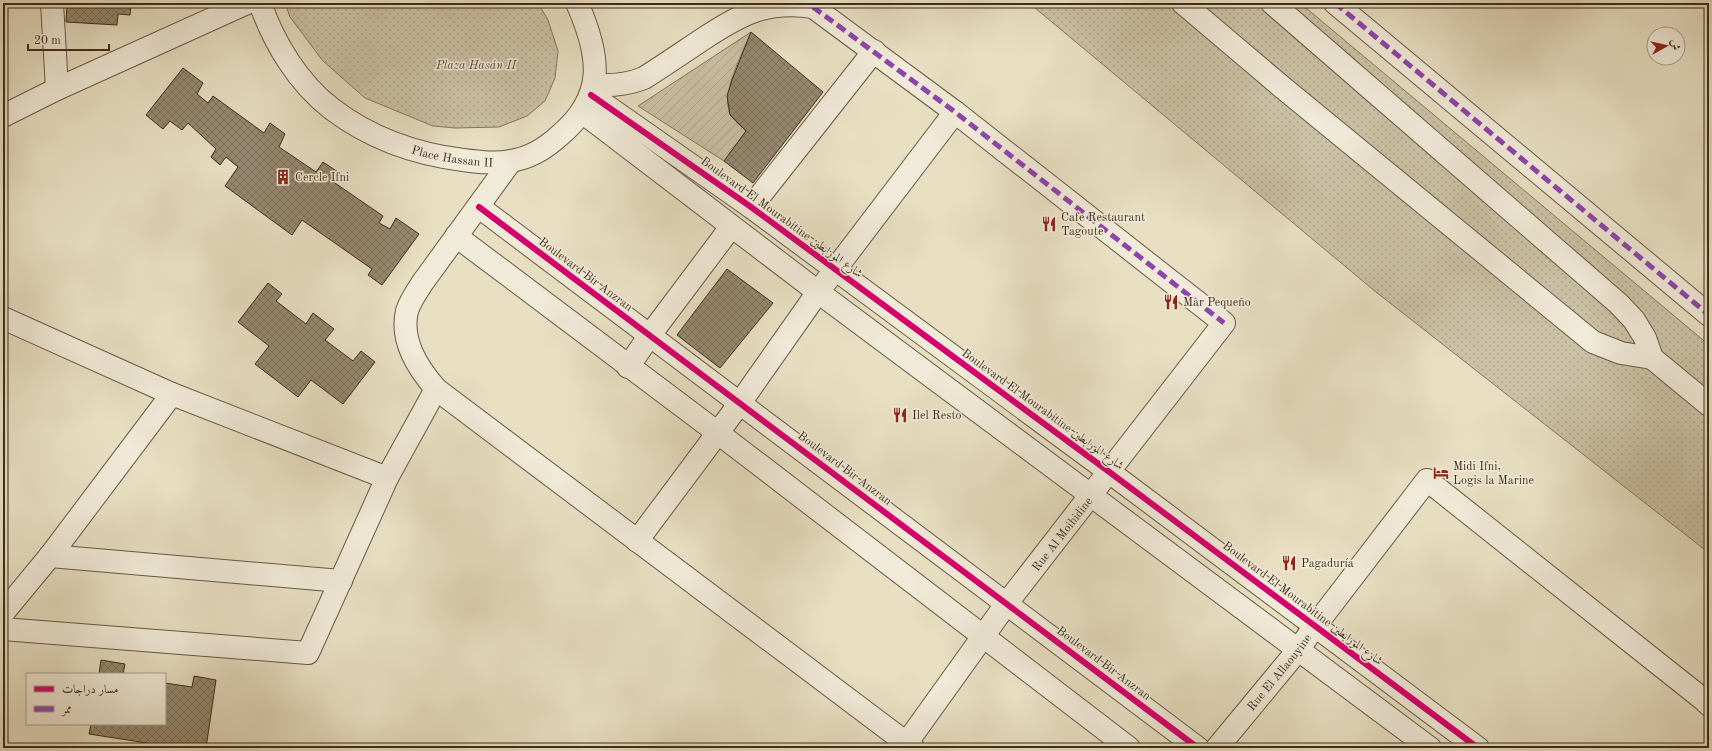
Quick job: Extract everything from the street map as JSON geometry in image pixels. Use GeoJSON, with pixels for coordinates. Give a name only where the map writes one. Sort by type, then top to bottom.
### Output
{"type":"FeatureCollection","features":[{"type":"Feature","properties":{"kind":"street"},"geometry":{"type":"LineString","coordinates":[[52,3],[57,89]]}},
{"type":"Feature","properties":{"kind":"street"},"geometry":{"type":"LineString","coordinates":[[3,116],[57,89],[247,3]]}},
{"type":"Feature","properties":{"kind":"street","name":"Place Hassan II"},"geometry":{"type":"LineString","coordinates":[[260,3],[275,40],[289,63],[310,89],[331,109],[355,125],[400,146],[426,153],[484,162],[511,161],[533,154],[553,141],[570,127],[589,97]]}},
{"type":"Feature","properties":{"kind":"street"},"geometry":{"type":"LineString","coordinates":[[577,3],[588,28],[593,48],[595,70],[589,97]]}},
{"type":"Feature","properties":{"kind":"street"},"geometry":{"type":"LineString","coordinates":[[1183,3],[1282,87],[1594,342],[1621,353],[1652,358]]}},
{"type":"Feature","properties":{"kind":"street"},"geometry":{"type":"LineString","coordinates":[[1272,3],[1619,304],[1634,320],[1642,332],[1652,358],[1709,405]]}},
{"type":"Feature","properties":{"kind":"street"},"geometry":{"type":"LineString","coordinates":[[1335,3],[1709,315]]}},
{"type":"Feature","properties":{"kind":"street"},"geometry":{"type":"LineString","coordinates":[[589,97],[613,86],[630,84],[644,78],[725,24],[743,14],[778,5],[796,4],[813,7],[955,112],[818,292],[740,403],[637,541]]}},
{"type":"Feature","properties":{"kind":"street","name":"Boulevard El Mourabitine شارع المورابطين"},"geometry":{"type":"LineString","coordinates":[[751,207],[874,51]]}},
{"type":"Feature","properties":{"kind":"street"},"geometry":{"type":"LineString","coordinates":[[589,97],[731,227],[1430,748]]}},
{"type":"Feature","properties":{"kind":"street","name":"Boulevard El Mourabitine شارع المورابطين"},"geometry":{"type":"LineString","coordinates":[[589,97],[751,207],[836,269],[1478,748]]}},
{"type":"Feature","properties":{"kind":"street","name":"Rue Al Moihidine"},"geometry":{"type":"LineString","coordinates":[[908,746],[1007,604],[1108,471],[1224,323],[955,112]]}},
{"type":"Feature","properties":{"kind":"street"},"geometry":{"type":"LineString","coordinates":[[511,161],[423,282],[411,301],[407,312],[405,327],[415,362],[436,389],[908,746]]}},
{"type":"Feature","properties":{"kind":"street","name":"Boulevard Bir Anzran"},"geometry":{"type":"LineString","coordinates":[[478,207],[1198,748]]}},
{"type":"Feature","properties":{"kind":"street"},"geometry":{"type":"LineString","coordinates":[[628,367],[650,335],[731,227]]}},
{"type":"Feature","properties":{"kind":"street"},"geometry":{"type":"LineString","coordinates":[[456,236],[628,367],[718,433],[1129,748]]}},
{"type":"Feature","properties":{"kind":"street"},"geometry":{"type":"LineString","coordinates":[[3,318],[172,394],[387,478]]}},
{"type":"Feature","properties":{"kind":"street"},"geometry":{"type":"LineString","coordinates":[[3,629],[308,653],[387,478],[436,389]]}},
{"type":"Feature","properties":{"kind":"street"},"geometry":{"type":"LineString","coordinates":[[7,603],[50,556],[172,394]]}},
{"type":"Feature","properties":{"kind":"street","name":"Rue El Allaouyine"},"geometry":{"type":"LineString","coordinates":[[1217,748],[1298,650],[1427,480],[1709,705]]}},
{"type":"Feature","properties":{"kind":"street"},"geometry":{"type":"LineString","coordinates":[[50,556],[341,581]]}},
{"type":"Feature","properties":{"kind":"green space","name":"Plaza Hasán II"},"geometry":{"type":"Polygon","coordinates":[[[285,3],[538,3],[548,20],[558,51],[555,78],[545,101],[527,116],[499,127],[455,128],[433,126],[365,98],[323,61],[290,17],[285,3]]]}},
{"type":"Feature","properties":{"kind":"green space"},"geometry":{"type":"Polygon","coordinates":[[[1029,3],[1300,3],[1709,345],[1709,553],[1376,292],[1029,3]]]}},
{"type":"Feature","properties":{"kind":"green space"},"geometry":{"type":"Polygon","coordinates":[[[751,32],[738,62],[728,97],[728,107],[731,115],[746,131],[724,161],[638,106],[751,32]]]}},
{"type":"Feature","properties":{"kind":"building"},"geometry":{"type":"Polygon","coordinates":[[[67,3],[131,3],[130,15],[118,14],[117,25],[66,22],[67,3]]]}},
{"type":"Feature","properties":{"kind":"building"},"geometry":{"type":"Polygon","coordinates":[[[751,32],[823,92],[753,183],[724,161],[746,131],[730,115],[727,96],[751,32]]]}},
{"type":"Feature","properties":{"kind":"building","name":"Cercle Ifni"},"geometry":{"type":"Polygon","coordinates":[[[183,68],[203,83],[197,94],[208,103],[213,96],[264,133],[270,123],[285,134],[279,147],[316,172],[323,162],[338,172],[332,181],[383,216],[379,223],[390,229],[396,218],[419,234],[382,285],[368,275],[372,269],[302,220],[292,235],[225,186],[238,167],[226,157],[220,165],[211,157],[216,149],[188,123],[182,130],[170,121],[163,129],[146,115],[183,68]]]}},
{"type":"Feature","properties":{"kind":"building"},"geometry":{"type":"Polygon","coordinates":[[[727,269],[773,303],[720,368],[677,335],[727,269]]]}},
{"type":"Feature","properties":{"kind":"building"},"geometry":{"type":"Polygon","coordinates":[[[268,283],[282,294],[276,301],[306,324],[313,313],[334,329],[325,340],[353,361],[361,351],[375,362],[343,404],[311,380],[298,397],[255,364],[269,346],[238,322],[268,283]]]}},
{"type":"Feature","properties":{"kind":"building"},"geometry":{"type":"Polygon","coordinates":[[[101,660],[125,664],[123,673],[99,673],[101,660]]]}},
{"type":"Feature","properties":{"kind":"building"},"geometry":{"type":"Polygon","coordinates":[[[194,676],[216,680],[206,748],[179,748],[89,734],[91,725],[166,725],[166,683],[192,687],[194,676]]]}},
{"type":"Feature","properties":{"kind":"marked path"},"geometry":{"type":"LineString","coordinates":[[1335,3],[1709,315]]}},
{"type":"Feature","properties":{"kind":"marked path"},"geometry":{"type":"LineString","coordinates":[[813,7],[955,112],[1224,323]]}},
{"type":"Feature","properties":{"kind":"cycle path"},"geometry":{"type":"LineString","coordinates":[[591,95],[751,207],[1108,471],[1478,748]]}},
{"type":"Feature","properties":{"kind":"cycle path"},"geometry":{"type":"LineString","coordinates":[[479,207],[1198,748]]}},
{"type":"Feature","properties":{"kind":"place","name":"Cercle Ifni"},"geometry":{"type":"Point","coordinates":[283,177]}},
{"type":"Feature","properties":{"kind":"place","name":"Cafe Restaurant Tagoute"},"geometry":{"type":"Point","coordinates":[1049,224]}},
{"type":"Feature","properties":{"kind":"place","name":"Mar Pequeño"},"geometry":{"type":"Point","coordinates":[1171,302]}},
{"type":"Feature","properties":{"kind":"place","name":"Ilel Resto"},"geometry":{"type":"Point","coordinates":[900,415]}},
{"type":"Feature","properties":{"kind":"place","name":"Midi Ifni, Logis la Marine"},"geometry":{"type":"Point","coordinates":[1441,473]}},
{"type":"Feature","properties":{"kind":"place","name":"Pagaduría"},"geometry":{"type":"Point","coordinates":[1289,563]}}]}
